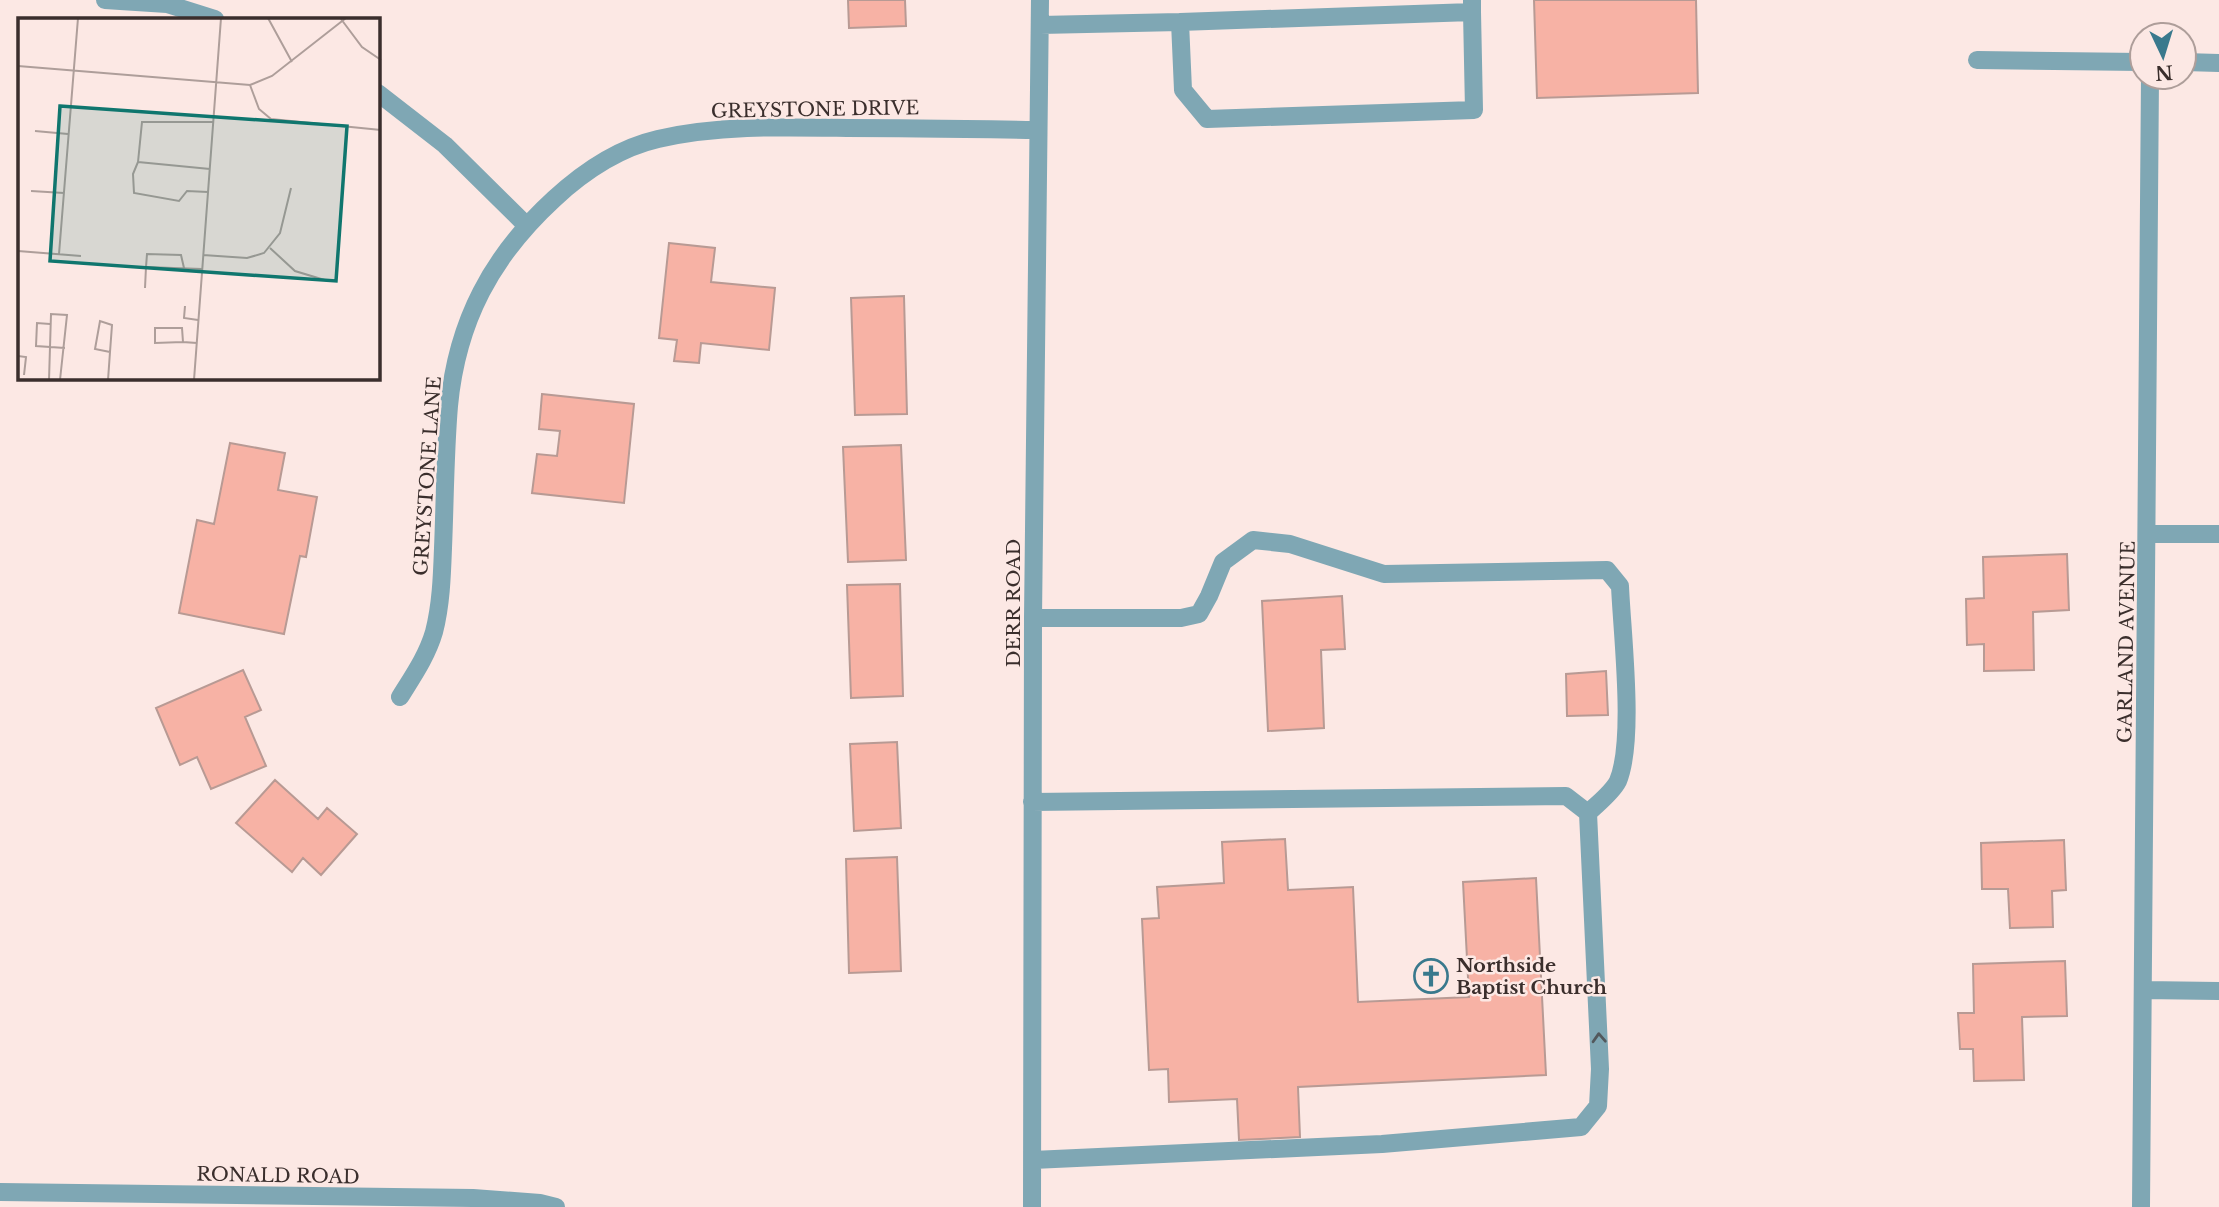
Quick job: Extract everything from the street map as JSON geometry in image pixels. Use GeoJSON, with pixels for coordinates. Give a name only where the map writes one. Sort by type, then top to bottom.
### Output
{"type":"FeatureCollection","features":[{"type":"Feature","properties":{"kind":"street"},"geometry":{"type":"LineString","coordinates":[[105,0],[167,4],[212,18]]}},
{"type":"Feature","properties":{"kind":"street","name":"DERR ROAD"},"geometry":{"type":"LineString","coordinates":[[1032,1207],[1032,802],[1040,0]]}},
{"type":"Feature","properties":{"kind":"street"},"geometry":{"type":"LineString","coordinates":[[1040,25],[1180,22],[1472,6],[1474,110],[1207,119],[1183,90],[1180,22]]}},
{"type":"Feature","properties":{"kind":"street"},"geometry":{"type":"LineString","coordinates":[[1977,60],[2128,62]]}},
{"type":"Feature","properties":{"kind":"street"},"geometry":{"type":"LineString","coordinates":[[2198,62],[2219,63]]}},
{"type":"Feature","properties":{"kind":"street","name":"GARLAND AVENUE"},"geometry":{"type":"LineString","coordinates":[[2141,1207],[2150,91]]}},
{"type":"Feature","properties":{"kind":"street"},"geometry":{"type":"LineString","coordinates":[[380,95],[444,145],[526,225]]}},
{"type":"Feature","properties":{"kind":"street","name":"GREYSTONE DRIVE"},"geometry":{"type":"LineString","coordinates":[[526,225],[571,183],[607,160],[655,140],[677,135],[699,131],[792,127],[1037,130]]}},
{"type":"Feature","properties":{"kind":"street","name":"GREYSTONE LANE"},"geometry":{"type":"LineString","coordinates":[[400,697],[423,661],[434,631],[441,592],[449,404],[459,346],[474,306],[495,266],[526,225]]}},
{"type":"Feature","properties":{"kind":"street"},"geometry":{"type":"LineString","coordinates":[[2147,534],[2219,534]]}},
{"type":"Feature","properties":{"kind":"street"},"geometry":{"type":"LineString","coordinates":[[1032,1160],[1382,1144],[1581,1127],[1598,1106],[1600,1069],[1588,813],[1616,785],[1624,764],[1626,715],[1620,586],[1607,570],[1384,574],[1290,544],[1253,540],[1223,562],[1199,614],[1181,618],[1034,618]]}},
{"type":"Feature","properties":{"kind":"street"},"geometry":{"type":"LineString","coordinates":[[1032,802],[1566,796],[1588,813]]}},
{"type":"Feature","properties":{"kind":"street"},"geometry":{"type":"LineString","coordinates":[[2143,990],[2219,991]]}},
{"type":"Feature","properties":{"kind":"street","name":"RONALD ROAD"},"geometry":{"type":"LineString","coordinates":[[0,1192],[473,1198],[540,1203],[556,1207]]}},
{"type":"Feature","properties":{"kind":"building"},"geometry":{"type":"Polygon","coordinates":[[[848,0],[905,0],[906,26],[849,28],[848,0]]]}},
{"type":"Feature","properties":{"kind":"building"},"geometry":{"type":"Polygon","coordinates":[[[1534,0],[1696,0],[1698,93],[1537,98],[1534,0]]]}},
{"type":"Feature","properties":{"kind":"building"},"geometry":{"type":"Polygon","coordinates":[[[669,243],[715,248],[711,282],[775,288],[769,350],[701,343],[699,363],[674,361],[677,340],[659,338],[669,243]]]}},
{"type":"Feature","properties":{"kind":"building"},"geometry":{"type":"Polygon","coordinates":[[[904,296],[907,414],[855,415],[851,298],[904,296]]]}},
{"type":"Feature","properties":{"kind":"building"},"geometry":{"type":"Polygon","coordinates":[[[542,394],[634,404],[624,503],[532,493],[537,454],[557,456],[560,431],[539,429],[542,394]]]}},
{"type":"Feature","properties":{"kind":"building"},"geometry":{"type":"Polygon","coordinates":[[[230,443],[285,453],[278,490],[317,497],[306,557],[300,556],[284,634],[179,613],[197,520],[214,524],[230,443]]]}},
{"type":"Feature","properties":{"kind":"building"},"geometry":{"type":"Polygon","coordinates":[[[901,445],[906,560],[848,562],[843,447],[901,445]]]}},
{"type":"Feature","properties":{"kind":"building"},"geometry":{"type":"Polygon","coordinates":[[[2067,554],[2069,610],[2033,612],[2034,670],[1984,671],[1984,644],[1967,645],[1966,599],[1984,598],[1983,557],[2067,554]]]}},
{"type":"Feature","properties":{"kind":"building"},"geometry":{"type":"Polygon","coordinates":[[[900,584],[903,696],[851,698],[847,585],[900,584]]]}},
{"type":"Feature","properties":{"kind":"building"},"geometry":{"type":"Polygon","coordinates":[[[1342,596],[1345,649],[1321,650],[1324,728],[1268,731],[1262,601],[1342,596]]]}},
{"type":"Feature","properties":{"kind":"building"},"geometry":{"type":"Polygon","coordinates":[[[243,670],[261,710],[245,717],[266,766],[211,789],[197,757],[180,765],[156,708],[243,670]]]}},
{"type":"Feature","properties":{"kind":"building"},"geometry":{"type":"Polygon","coordinates":[[[1606,671],[1608,715],[1567,716],[1566,674],[1606,671]]]}},
{"type":"Feature","properties":{"kind":"building"},"geometry":{"type":"Polygon","coordinates":[[[897,742],[901,828],[854,831],[850,744],[897,742]]]}},
{"type":"Feature","properties":{"kind":"building"},"geometry":{"type":"Polygon","coordinates":[[[275,780],[318,819],[327,808],[357,834],[321,875],[303,858],[292,872],[236,823],[275,780]]]}},
{"type":"Feature","properties":{"kind":"building"},"geometry":{"type":"Polygon","coordinates":[[[1285,839],[1288,890],[1353,887],[1358,1002],[1469,997],[1463,882],[1536,878],[1546,1075],[1298,1087],[1300,1137],[1239,1140],[1237,1099],[1169,1102],[1168,1069],[1149,1070],[1142,919],[1159,918],[1157,887],[1224,883],[1222,842],[1285,839]]]}},
{"type":"Feature","properties":{"kind":"building"},"geometry":{"type":"Polygon","coordinates":[[[2064,840],[2066,890],[2052,891],[2053,927],[2010,928],[2008,889],[1982,889],[1981,843],[2064,840]]]}},
{"type":"Feature","properties":{"kind":"building"},"geometry":{"type":"Polygon","coordinates":[[[897,857],[901,971],[849,973],[846,859],[897,857]]]}},
{"type":"Feature","properties":{"kind":"building"},"geometry":{"type":"Polygon","coordinates":[[[2065,961],[2067,1016],[2022,1017],[2024,1080],[1974,1081],[1973,1049],[1960,1049],[1958,1013],[1974,1013],[1973,964],[2065,961]]]}},
{"type":"Feature","properties":{"kind":"place","name":"Northside Baptist Church"},"geometry":{"type":"Point","coordinates":[1431,976]}}]}
